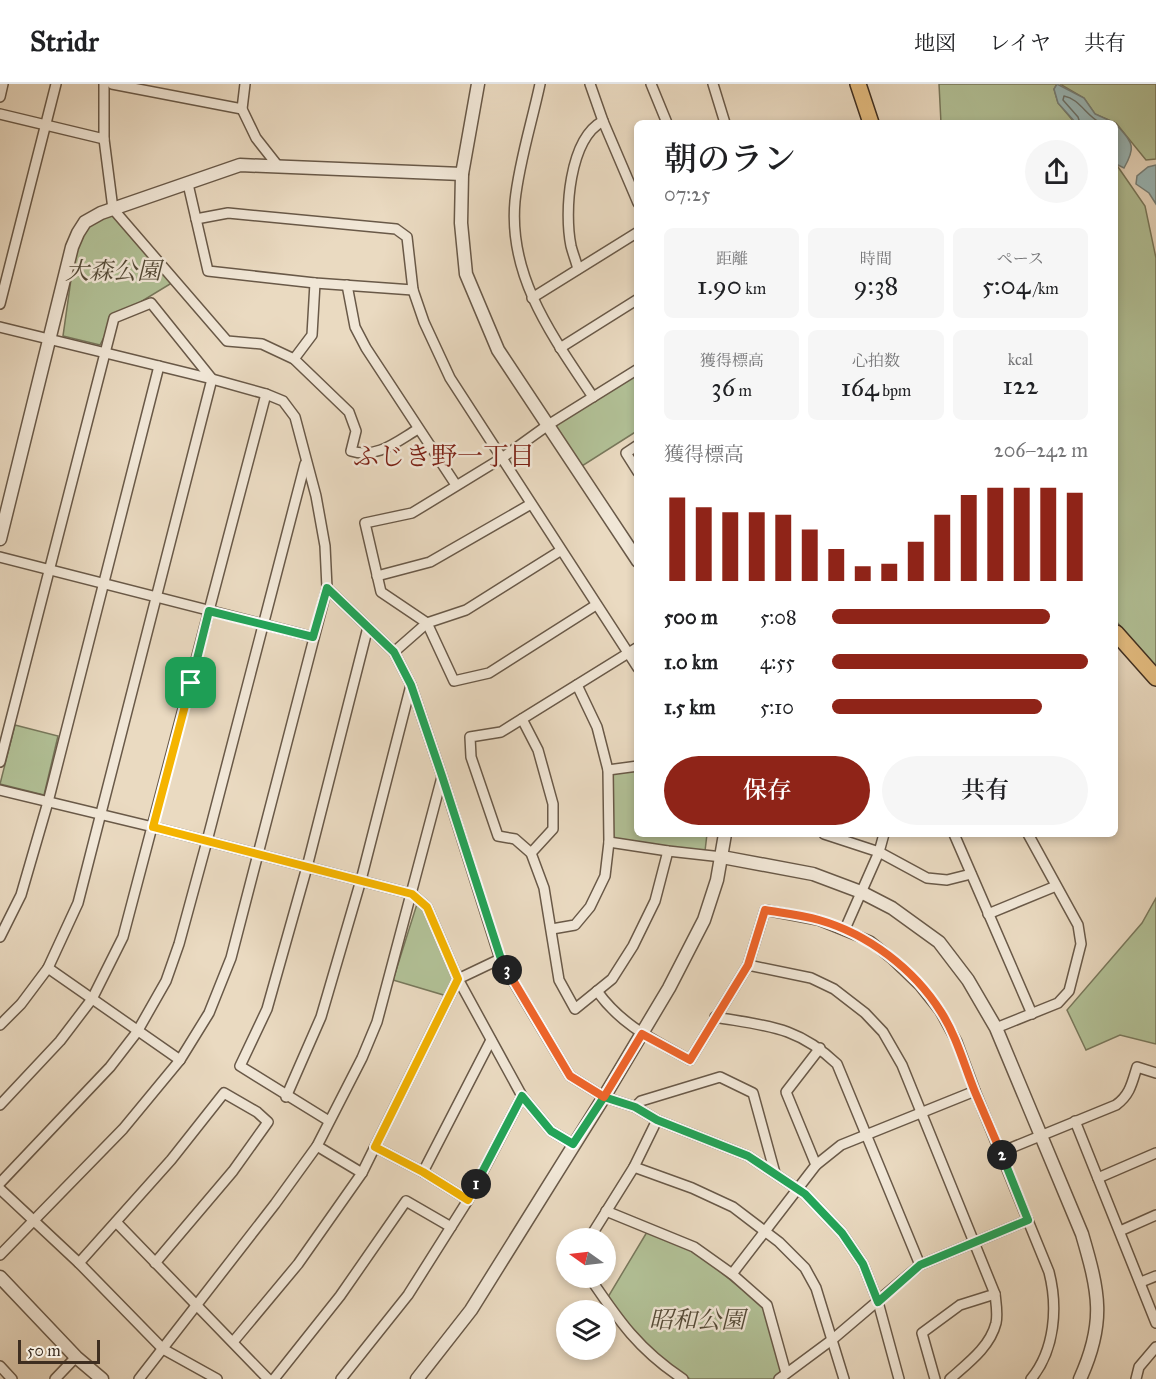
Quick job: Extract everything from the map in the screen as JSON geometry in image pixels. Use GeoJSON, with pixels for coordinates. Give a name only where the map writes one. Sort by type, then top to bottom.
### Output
{"type":"FeatureCollection","features":[{"type":"Feature","properties":{"kind":"highway"},"geometry":{"type":"LineString","coordinates":[[858,84],[870,120]]}},
{"type":"Feature","properties":{"kind":"highway"},"geometry":{"type":"LineString","coordinates":[[1118,635],[1156,678]]}},
{"type":"Feature","properties":{"kind":"street"},"geometry":{"type":"LineString","coordinates":[[0,97],[3,84]]}},
{"type":"Feature","properties":{"kind":"street"},"geometry":{"type":"LineString","coordinates":[[0,304],[56,84]]}},
{"type":"Feature","properties":{"kind":"street"},"geometry":{"type":"LineString","coordinates":[[104,84],[104,139],[112,209],[227,341],[262,344],[294,359],[349,412],[356,430],[351,451],[374,454],[390,447],[418,429]]}},
{"type":"Feature","properties":{"kind":"street"},"geometry":{"type":"LineString","coordinates":[[112,84],[242,109]]}},
{"type":"Feature","properties":{"kind":"street"},"geometry":{"type":"LineString","coordinates":[[245,84],[242,109],[256,138],[278,165]]}},
{"type":"Feature","properties":{"kind":"street"},"geometry":{"type":"LineString","coordinates":[[478,84],[462,174],[461,223],[466,273],[498,350],[634,555]]}},
{"type":"Feature","properties":{"kind":"street"},"geometry":{"type":"LineString","coordinates":[[540,84],[515,202],[521,270],[532,298],[560,348],[593,397]]}},
{"type":"Feature","properties":{"kind":"street"},"geometry":{"type":"LineString","coordinates":[[590,84],[634,194]]}},
{"type":"Feature","properties":{"kind":"street"},"geometry":{"type":"LineString","coordinates":[[651,84],[666,120]]}},
{"type":"Feature","properties":{"kind":"street"},"geometry":{"type":"LineString","coordinates":[[713,84],[725,120]]}},
{"type":"Feature","properties":{"kind":"street"},"geometry":{"type":"LineString","coordinates":[[0,114],[104,139]]}},
{"type":"Feature","properties":{"kind":"street"},"geometry":{"type":"LineString","coordinates":[[578,269],[571,245],[569,210],[571,183],[584,138],[593,126],[603,121]]}},
{"type":"Feature","properties":{"kind":"street"},"geometry":{"type":"LineString","coordinates":[[0,539],[51,340],[72,247],[86,222],[112,209],[240,165],[462,174]]}},
{"type":"Feature","properties":{"kind":"street"},"geometry":{"type":"LineString","coordinates":[[188,184],[208,271],[315,283],[413,290]]}},
{"type":"Feature","properties":{"kind":"street"},"geometry":{"type":"LineString","coordinates":[[196,219],[228,213],[396,230],[407,237],[413,290],[424,322],[450,378],[634,663]]}},
{"type":"Feature","properties":{"kind":"street"},"geometry":{"type":"LineString","coordinates":[[532,298],[634,234]]}},
{"type":"Feature","properties":{"kind":"street"},"geometry":{"type":"LineString","coordinates":[[294,359],[312,335],[315,283]]}},
{"type":"Feature","properties":{"kind":"street"},"geometry":{"type":"LineString","coordinates":[[347,285],[355,327],[418,429],[456,484]]}},
{"type":"Feature","properties":{"kind":"street"},"geometry":{"type":"LineString","coordinates":[[560,348],[634,302]]}},
{"type":"Feature","properties":{"kind":"street"},"geometry":{"type":"LineString","coordinates":[[0,762],[114,318],[151,303],[212,380]]}},
{"type":"Feature","properties":{"kind":"street"},"geometry":{"type":"LineString","coordinates":[[0,327],[159,366],[266,394],[283,401],[295,417],[316,496],[325,546],[327,588],[231,958],[209,1013],[180,1060],[123,1129],[0,1255]]}},
{"type":"Feature","properties":{"kind":"street"},"geometry":{"type":"LineString","coordinates":[[0,937],[21,896],[48,802],[159,366]]}},
{"type":"Feature","properties":{"kind":"street"},"geometry":{"type":"LineString","coordinates":[[596,605],[489,673],[454,681],[427,623],[381,592],[365,523],[412,513],[456,484],[502,458],[548,425],[634,371]]}},
{"type":"Feature","properties":{"kind":"street"},"geometry":{"type":"LineString","coordinates":[[0,1025],[21,1004],[48,969],[78,903],[212,380]]}},
{"type":"Feature","properties":{"kind":"street"},"geometry":{"type":"LineString","coordinates":[[1,1101],[60,1041],[92,999],[123,937],[266,394]]}},
{"type":"Feature","properties":{"kind":"street"},"geometry":{"type":"LineString","coordinates":[[634,448],[626,453],[634,466]]}},
{"type":"Feature","properties":{"kind":"street"},"geometry":{"type":"LineString","coordinates":[[0,1183],[110,1067],[137,1032],[166,981],[207,841],[306,462]]}},
{"type":"Feature","properties":{"kind":"street"},"geometry":{"type":"LineString","coordinates":[[377,576],[430,562],[531,504]]}},
{"type":"Feature","properties":{"kind":"street"},"geometry":{"type":"LineString","coordinates":[[394,652],[427,623],[466,610],[560,551]]}},
{"type":"Feature","properties":{"kind":"street"},"geometry":{"type":"LineString","coordinates":[[0,557],[313,637]]}},
{"type":"Feature","properties":{"kind":"street"},"geometry":{"type":"LineString","coordinates":[[327,588],[394,652],[411,685],[501,959],[570,1076],[604,1097],[635,1107],[657,1120],[748,1156],[798,1190],[842,1233],[863,1264],[878,1302],[899,1379]]}},
{"type":"Feature","properties":{"kind":"street"},"geometry":{"type":"LineString","coordinates":[[329,1122],[240,1066],[267,1009],[307,867],[368,627]]}},
{"type":"Feature","properties":{"kind":"street"},"geometry":{"type":"LineString","coordinates":[[634,649],[501,732],[470,737],[471,757],[498,836],[515,839],[531,853],[544,888],[559,980],[575,1009],[612,979],[633,946],[655,901],[668,851]]}},
{"type":"Feature","properties":{"kind":"street"},"geometry":{"type":"LineString","coordinates":[[286,1097],[321,1017],[361,880],[411,685]]}},
{"type":"Feature","properties":{"kind":"street"},"geometry":{"type":"LineString","coordinates":[[552,929],[575,925],[590,907],[605,876],[609,842],[608,770],[597,727],[577,685]]}},
{"type":"Feature","properties":{"kind":"street"},"geometry":{"type":"LineString","coordinates":[[522,719],[538,750],[553,804],[553,829],[531,853]]}},
{"type":"Feature","properties":{"kind":"street"},"geometry":{"type":"LineString","coordinates":[[608,770],[634,767]]}},
{"type":"Feature","properties":{"kind":"street"},"geometry":{"type":"LineString","coordinates":[[139,1379],[275,1204],[317,1146],[362,1058],[377,1022],[442,776]]}},
{"type":"Feature","properties":{"kind":"street"},"geometry":{"type":"LineString","coordinates":[[0,790],[412,894],[427,907],[458,979],[522,1096],[551,1131],[573,1144]]}},
{"type":"Feature","properties":{"kind":"street"},"geometry":{"type":"LineString","coordinates":[[417,1379],[471,1310],[604,1097],[698,936],[712,898],[725,837]]}},
{"type":"Feature","properties":{"kind":"street"},"geometry":{"type":"LineString","coordinates":[[837,837],[879,852],[927,878],[947,880],[971,874]]}},
{"type":"Feature","properties":{"kind":"street"},"geometry":{"type":"LineString","coordinates":[[845,929],[879,852],[883,837]]}},
{"type":"Feature","properties":{"kind":"street"},"geometry":{"type":"LineString","coordinates":[[955,837],[1032,1014]]}},
{"type":"Feature","properties":{"kind":"street"},"geometry":{"type":"LineString","coordinates":[[996,1028],[1058,1004],[1069,991],[1081,944],[1078,925],[1030,837]]}},
{"type":"Feature","properties":{"kind":"street"},"geometry":{"type":"LineString","coordinates":[[609,842],[722,857],[813,874],[861,892],[892,908],[939,942],[968,980],[996,1028],[1082,1234],[1097,1292],[1098,1322],[1093,1350],[1080,1379]]}},
{"type":"Feature","properties":{"kind":"street"},"geometry":{"type":"LineString","coordinates":[[988,914],[1056,886]]}},
{"type":"Feature","properties":{"kind":"street"},"geometry":{"type":"LineString","coordinates":[[597,991],[610,1009],[642,1034],[690,1060],[748,965],[765,910],[819,920],[845,929],[870,941],[891,958],[920,986],[940,1011],[957,1042],[1049,1272],[1054,1292],[1055,1314],[1045,1355],[1031,1379]]}},
{"type":"Feature","properties":{"kind":"street"},"geometry":{"type":"LineString","coordinates":[[233,1342],[298,1264],[362,1173],[458,979],[501,959]]}},
{"type":"Feature","properties":{"kind":"street"},"geometry":{"type":"LineString","coordinates":[[748,965],[811,978],[834,989],[865,1013],[884,1032],[902,1065],[995,1294],[996,1322],[988,1340],[978,1354],[950,1379]]}},
{"type":"Feature","properties":{"kind":"street"},"geometry":{"type":"LineString","coordinates":[[48,969],[180,1060]]}},
{"type":"Feature","properties":{"kind":"street"},"geometry":{"type":"LineString","coordinates":[[715,1017],[781,1028],[820,1048],[837,1064],[920,1265]]}},
{"type":"Feature","properties":{"kind":"street"},"geometry":{"type":"LineString","coordinates":[[423,1172],[491,1041]]}},
{"type":"Feature","properties":{"kind":"street"},"geometry":{"type":"LineString","coordinates":[[816,1165],[786,1092],[820,1048]]}},
{"type":"Feature","properties":{"kind":"street"},"geometry":{"type":"LineString","coordinates":[[1001,1152],[1116,1105],[1130,1092],[1137,1067],[1156,1073]]}},
{"type":"Feature","properties":{"kind":"street"},"geometry":{"type":"LineString","coordinates":[[635,1107],[641,1101],[720,1077],[753,1093],[775,1173]]}},
{"type":"Feature","properties":{"kind":"street"},"geometry":{"type":"LineString","coordinates":[[732,1274],[816,1165],[841,1145],[975,1091]]}},
{"type":"Feature","properties":{"kind":"street"},"geometry":{"type":"LineString","coordinates":[[79,1263],[171,1160],[225,1093],[257,1112],[268,1122],[233,1171],[155,1263]]}},
{"type":"Feature","properties":{"kind":"street"},"geometry":{"type":"LineString","coordinates":[[340,1379],[408,1295],[468,1200],[522,1096]]}},
{"type":"Feature","properties":{"kind":"street"},"geometry":{"type":"LineString","coordinates":[[596,1228],[634,1167],[657,1120]]}},
{"type":"Feature","properties":{"kind":"street"},"geometry":{"type":"LineString","coordinates":[[1076,1121],[1156,1323]]}},
{"type":"Feature","properties":{"kind":"street"},"geometry":{"type":"LineString","coordinates":[[317,1146],[362,1173]]}},
{"type":"Feature","properties":{"kind":"street"},"geometry":{"type":"LineString","coordinates":[[375,1147],[423,1172],[468,1200]]}},
{"type":"Feature","properties":{"kind":"street"},"geometry":{"type":"LineString","coordinates":[[1098,1178],[1156,1153]]}},
{"type":"Feature","properties":{"kind":"street"},"geometry":{"type":"LineString","coordinates":[[634,1167],[692,1188],[733,1207],[805,1268],[816,1288],[844,1379]]}},
{"type":"Feature","properties":{"kind":"street"},"geometry":{"type":"LineString","coordinates":[[0,1189],[79,1263],[163,1349],[217,1379]]}},
{"type":"Feature","properties":{"kind":"street"},"geometry":{"type":"LineString","coordinates":[[274,1379],[340,1296],[406,1201],[451,1227]]}},
{"type":"Feature","properties":{"kind":"street"},"geometry":{"type":"LineString","coordinates":[[606,1211],[694,1247],[732,1274],[767,1305],[782,1376],[833,1339],[920,1265],[1028,1220]]}},
{"type":"Feature","properties":{"kind":"street"},"geometry":{"type":"LineString","coordinates":[[1120,1231],[1156,1215]]}},
{"type":"Feature","properties":{"kind":"street"},"geometry":{"type":"LineString","coordinates":[[116,1222],[268,1379]]}},
{"type":"Feature","properties":{"kind":"street"},"geometry":{"type":"LineString","coordinates":[[1141,1282],[1156,1276]]}},
{"type":"Feature","properties":{"kind":"street"},"geometry":{"type":"LineString","coordinates":[[0,1277],[76,1357],[102,1379]]}},
{"type":"Feature","properties":{"kind":"street"},"geometry":{"type":"LineString","coordinates":[[597,1288],[619,1322],[640,1346],[683,1379]]}},
{"type":"Feature","properties":{"kind":"street"},"geometry":{"type":"LineString","coordinates":[[935,1379],[922,1333],[960,1305],[995,1294]]}},
{"type":"Feature","properties":{"kind":"street"},"geometry":{"type":"LineString","coordinates":[[1136,1379],[1139,1366],[1156,1347]]}},
{"type":"Feature","properties":{"kind":"street"},"geometry":{"type":"LineString","coordinates":[[55,1379],[76,1357]]}},
{"type":"Feature","properties":{"kind":"street"},"geometry":{"type":"LineString","coordinates":[[0,1366],[12,1379]]}},
{"type":"Feature","properties":{"kind":"green space"},"geometry":{"type":"Polygon","coordinates":[[[939,84],[1057,84],[1054,89],[1058,103],[1072,120],[941,120],[939,84]]]}},
{"type":"Feature","properties":{"kind":"green space"},"geometry":{"type":"Polygon","coordinates":[[[1060,84],[1156,84],[1156,159],[1146,160],[1118,125],[1118,120],[1109,120],[1095,114],[1084,98],[1060,84]]]}},
{"type":"Feature","properties":{"kind":"green space"},"geometry":{"type":"Polygon","coordinates":[[[1118,167],[1145,206],[1156,258],[1156,669],[1118,623],[1118,167]]]}},
{"type":"Feature","properties":{"kind":"green space","name":"大森公園"},"geometry":{"type":"Polygon","coordinates":[[[113,209],[175,281],[114,318],[100,345],[63,336],[77,237],[85,222],[113,209]]]}},
{"type":"Feature","properties":{"kind":"green space"},"geometry":{"type":"Polygon","coordinates":[[[634,374],[634,433],[582,466],[553,426],[634,374]]]}},
{"type":"Feature","properties":{"kind":"green space"},"geometry":{"type":"Polygon","coordinates":[[[15,725],[58,736],[44,795],[0,784],[15,725]]]}},
{"type":"Feature","properties":{"kind":"green space"},"geometry":{"type":"Polygon","coordinates":[[[634,769],[634,837],[707,837],[705,851],[612,839],[612,772],[634,769]]]}},
{"type":"Feature","properties":{"kind":"green space"},"geometry":{"type":"Polygon","coordinates":[[[1156,898],[1156,1044],[1120,1035],[1086,1050],[1067,1010],[1142,923],[1156,898]]]}},
{"type":"Feature","properties":{"kind":"green space"},"geometry":{"type":"Polygon","coordinates":[[[417,904],[425,908],[456,979],[447,996],[393,980],[417,904]]]}},
{"type":"Feature","properties":{"kind":"green space","name":"昭和公園"},"geometry":{"type":"Polygon","coordinates":[[[647,1232],[692,1249],[764,1307],[782,1373],[774,1379],[690,1379],[663,1362],[622,1319],[616,1310],[616,1300],[610,1300],[608,1297],[613,1288],[616,1288],[616,1284],[647,1232]]]}},
{"type":"Feature","properties":{"kind":"water"},"geometry":{"type":"Polygon","coordinates":[[[1057,84],[1084,98],[1095,114],[1108,120],[1073,120],[1058,103],[1054,89],[1057,84]]]}},
{"type":"Feature","properties":{"kind":"water"},"geometry":{"type":"Polygon","coordinates":[[[1118,126],[1131,144],[1130,154],[1124,168],[1118,165],[1118,126]]]}},
{"type":"Feature","properties":{"kind":"water"},"geometry":{"type":"Polygon","coordinates":[[[1156,165],[1156,204],[1149,193],[1136,184],[1137,176],[1148,167],[1156,165]]]}},
{"type":"Feature","properties":{"kind":"district","name":"ふじき野一丁目"},"geometry":{"type":"Point","coordinates":[444,456]}},
{"type":"Feature","properties":{"kind":"route"},"geometry":{"type":"LineString","coordinates":[[191,683],[153,827],[412,894],[427,907],[458,979],[375,1147],[423,1172],[468,1200],[522,1096],[551,1131],[573,1144],[604,1097],[635,1107],[657,1120],[748,1156],[805,1194],[842,1233],[863,1264],[878,1302],[920,1265],[1028,1220],[957,1042],[940,1011],[920,986],[870,941],[819,920],[765,910],[748,965],[690,1060],[642,1034],[604,1097],[570,1076],[501,959],[411,685],[394,652],[327,588],[313,637],[209,611],[191,683]]}}]}
